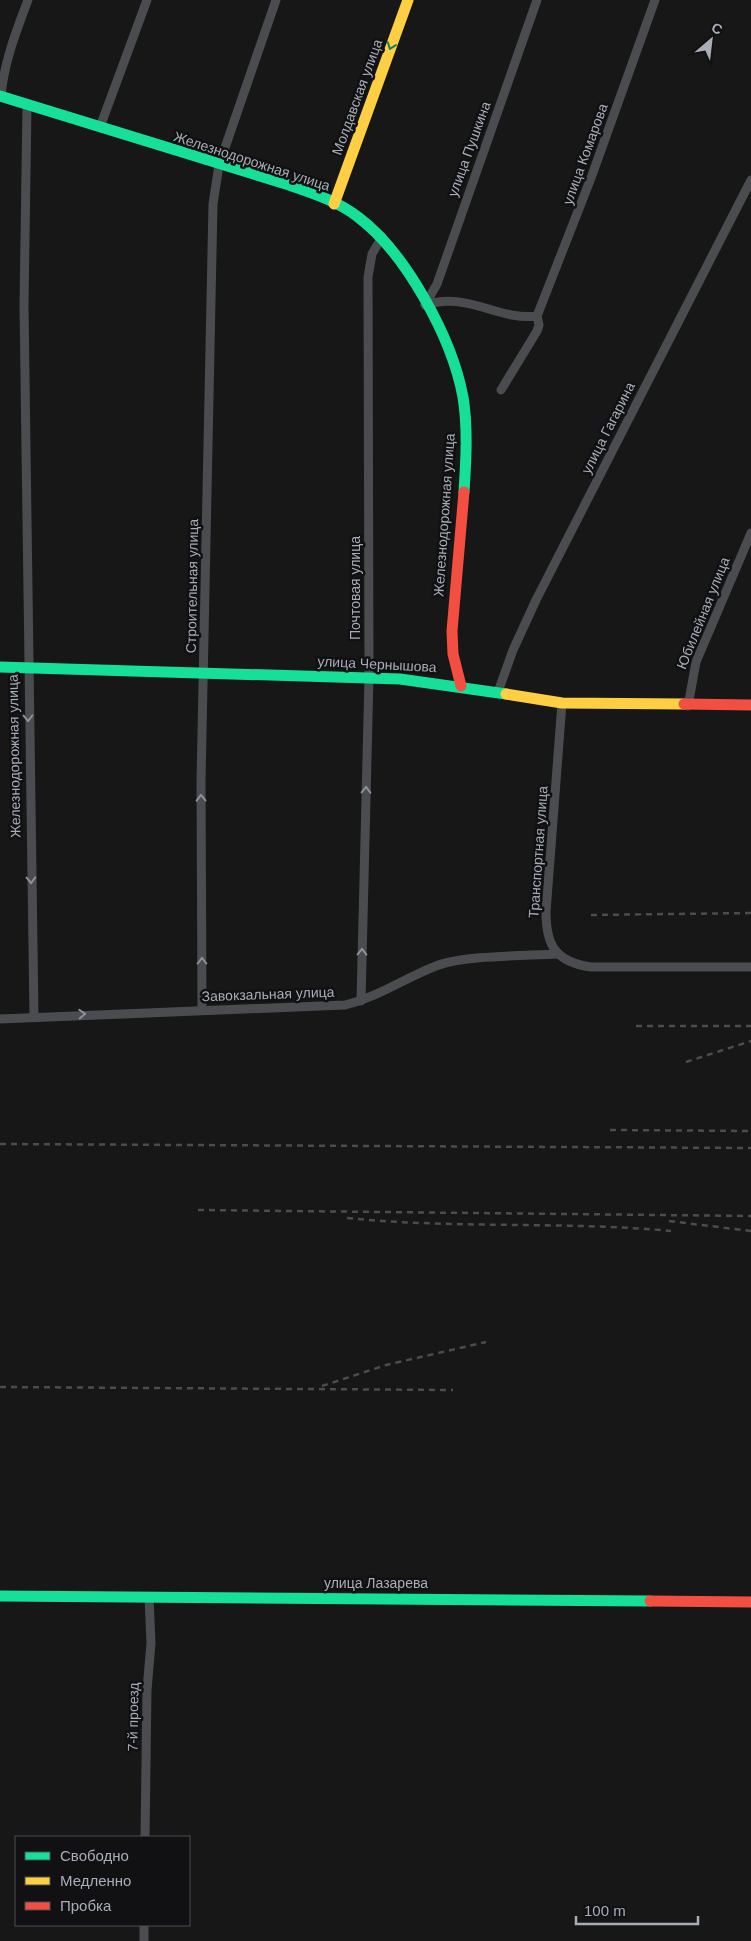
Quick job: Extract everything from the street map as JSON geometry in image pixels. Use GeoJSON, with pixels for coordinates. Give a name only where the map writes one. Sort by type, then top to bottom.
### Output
{"type":"FeatureCollection","features":[{"type":"Feature","properties":{"kind":"main road","name":"Молдавская улица"},"geometry":{"type":"LineString","coordinates":[[334,204],[408,0]]}},
{"type":"Feature","properties":{"kind":"main road","name":"Железнодорожная улица"},"geometry":{"type":"LineString","coordinates":[[0,96],[294,188],[334,204],[357,217],[382,237],[426,305],[455,367],[464,409],[463,486],[452,631],[453,654],[461,686]]}},
{"type":"Feature","properties":{"kind":"main road","name":"улица Чернышова"},"geometry":{"type":"LineString","coordinates":[[0,667],[369,677],[461,686],[562,703],[688,706],[751,705]]}},
{"type":"Feature","properties":{"kind":"main road","name":"улица Лазарева"},"geometry":{"type":"LineString","coordinates":[[0,1596],[751,1602]]}},
{"type":"Feature","properties":{"kind":"street"},"geometry":{"type":"LineString","coordinates":[[0,96],[8,56],[28,0]]}},
{"type":"Feature","properties":{"kind":"street"},"geometry":{"type":"LineString","coordinates":[[100,127],[147,0]]}},
{"type":"Feature","properties":{"kind":"street","name":"Строительная улица"},"geometry":{"type":"LineString","coordinates":[[202,1009],[201,781],[213,204],[219,165],[276,0]]}},
{"type":"Feature","properties":{"kind":"street","name":"улица Пушкина"},"geometry":{"type":"LineString","coordinates":[[426,305],[439,279],[537,0]]}},
{"type":"Feature","properties":{"kind":"street","name":"улица Комарова"},"geometry":{"type":"LineString","coordinates":[[501,390],[537,331],[537,316],[591,178],[656,0]]}},
{"type":"Feature","properties":{"kind":"street","name":"Железнодорожная улица"},"geometry":{"type":"LineString","coordinates":[[28,105],[24,306],[34,1016]]}},
{"type":"Feature","properties":{"kind":"street","name":"улица Гагарина"},"geometry":{"type":"LineString","coordinates":[[498,692],[510,658],[536,600],[751,180]]}},
{"type":"Feature","properties":{"kind":"street","name":"Почтовая улица"},"geometry":{"type":"LineString","coordinates":[[361,1001],[369,677],[368,278],[372,254],[382,237]]}},
{"type":"Feature","properties":{"kind":"street"},"geometry":{"type":"LineString","coordinates":[[426,305],[446,300],[523,317],[537,316]]}},
{"type":"Feature","properties":{"kind":"street","name":"Юбилейная улица"},"geometry":{"type":"LineString","coordinates":[[688,706],[696,662],[751,533]]}},
{"type":"Feature","properties":{"kind":"street","name":"Транспортная улица"},"geometry":{"type":"LineString","coordinates":[[558,954],[548,937],[546,912],[562,703]]}},
{"type":"Feature","properties":{"kind":"street"},"geometry":{"type":"LineString","coordinates":[[558,954],[579,965],[591,967],[751,967]]}},
{"type":"Feature","properties":{"kind":"street","name":"Завокзальная улица"},"geometry":{"type":"LineString","coordinates":[[0,1019],[202,1009],[328,1007],[361,1001],[437,966],[460,961],[558,954]]}},
{"type":"Feature","properties":{"kind":"street","name":"7-й проезд"},"geometry":{"type":"LineString","coordinates":[[145,1836],[147,1690],[151,1638],[149,1597]]}},
{"type":"Feature","properties":{"kind":"street"},"geometry":{"type":"LineString","coordinates":[[144,1926],[144,1941]]}},
{"type":"Feature","properties":{"kind":"railway"},"geometry":{"type":"LineString","coordinates":[[591,915],[751,913]]}},
{"type":"Feature","properties":{"kind":"railway"},"geometry":{"type":"LineString","coordinates":[[636,1026],[751,1026]]}},
{"type":"Feature","properties":{"kind":"railway"},"geometry":{"type":"LineString","coordinates":[[686,1062],[751,1041]]}},
{"type":"Feature","properties":{"kind":"railway"},"geometry":{"type":"LineString","coordinates":[[610,1130],[751,1131]]}},
{"type":"Feature","properties":{"kind":"railway"},"geometry":{"type":"LineString","coordinates":[[0,1144],[751,1148]]}},
{"type":"Feature","properties":{"kind":"railway"},"geometry":{"type":"LineString","coordinates":[[198,1210],[751,1216]]}},
{"type":"Feature","properties":{"kind":"railway"},"geometry":{"type":"LineString","coordinates":[[347,1218],[428,1223],[590,1226],[671,1231]]}},
{"type":"Feature","properties":{"kind":"railway"},"geometry":{"type":"LineString","coordinates":[[669,1221],[751,1231]]}},
{"type":"Feature","properties":{"kind":"railway"},"geometry":{"type":"LineString","coordinates":[[322,1386],[386,1365],[486,1342]]}},
{"type":"Feature","properties":{"kind":"railway"},"geometry":{"type":"LineString","coordinates":[[0,1387],[453,1390]]}},
{"type":"Feature","properties":{"kind":"traffic: fast"},"geometry":{"type":"LineString","coordinates":[[0,96],[316,194],[358,217],[376,233],[409,274],[438,324],[449,349],[465,409],[464,492]]}},
{"type":"Feature","properties":{"kind":"traffic: fast"},"geometry":{"type":"LineString","coordinates":[[0,667],[400,679],[506,694]]}},
{"type":"Feature","properties":{"kind":"traffic: fast"},"geometry":{"type":"LineString","coordinates":[[0,1596],[650,1601]]}},
{"type":"Feature","properties":{"kind":"traffic: slow"},"geometry":{"type":"LineString","coordinates":[[334,204],[408,0]]}},
{"type":"Feature","properties":{"kind":"traffic: slow"},"geometry":{"type":"LineString","coordinates":[[506,694],[562,703],[684,704]]}},
{"type":"Feature","properties":{"kind":"traffic: jam"},"geometry":{"type":"LineString","coordinates":[[461,686],[453,654],[452,631],[464,492]]}},
{"type":"Feature","properties":{"kind":"traffic: jam"},"geometry":{"type":"LineString","coordinates":[[684,704],[751,705]]}},
{"type":"Feature","properties":{"kind":"traffic: jam"},"geometry":{"type":"LineString","coordinates":[[650,1601],[751,1602]]}}]}
